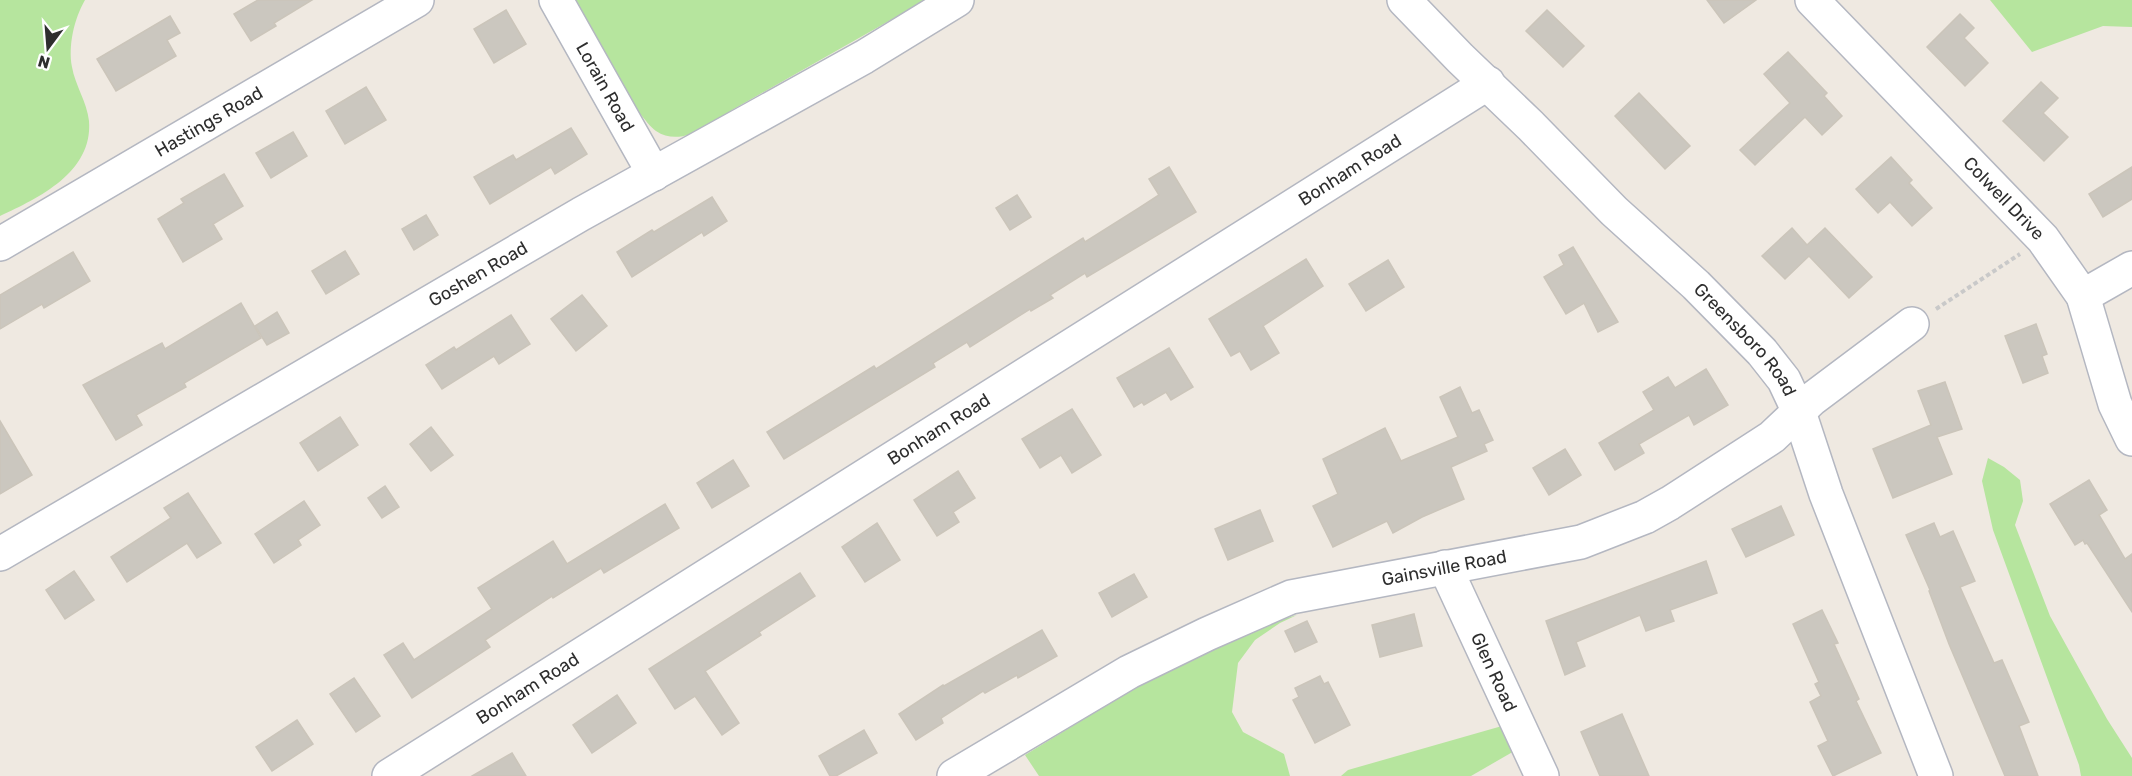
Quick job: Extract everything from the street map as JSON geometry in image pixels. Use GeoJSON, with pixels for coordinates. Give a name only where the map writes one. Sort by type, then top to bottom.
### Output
{"type":"FeatureCollection","features":[{"type":"Feature","properties":{"kind":"street","name":"Hastings Road"},"geometry":{"type":"LineString","coordinates":[[0,244],[417,0]]}},
{"type":"Feature","properties":{"kind":"street","name":"Lorain Road"},"geometry":{"type":"LineString","coordinates":[[556,0],[654,174]]}},
{"type":"Feature","properties":{"kind":"street","name":"Goshen Road"},"geometry":{"type":"LineString","coordinates":[[0,554],[581,214],[855,63],[957,0]]}},
{"type":"Feature","properties":{"kind":"street","name":"Greensboro Road"},"geometry":{"type":"LineString","coordinates":[[1404,0],[1532,126],[1607,204],[1696,285],[1762,352],[1784,380],[1799,412],[1826,494],[1936,776]]}},
{"type":"Feature","properties":{"kind":"street","name":"Colwell Drive"},"geometry":{"type":"LineString","coordinates":[[1812,0],[2043,239],[2083,296],[2115,404],[2132,439]]}},
{"type":"Feature","properties":{"kind":"street","name":"Bonham Road"},"geometry":{"type":"LineString","coordinates":[[389,776],[1488,83]]}},
{"type":"Feature","properties":{"kind":"street"},"geometry":{"type":"LineString","coordinates":[[2083,296],[2132,268]]}},
{"type":"Feature","properties":{"kind":"street","name":"Gainsville Road"},"geometry":{"type":"LineString","coordinates":[[954,776],[1129,672],[1291,597],[1581,542],[1645,517],[1756,449],[1828,387],[1912,324]]}},
{"type":"Feature","properties":{"kind":"street","name":"Glen Road"},"geometry":{"type":"LineString","coordinates":[[1445,567],[1542,776]]}},
{"type":"Feature","properties":{"kind":"path"},"geometry":{"type":"LineString","coordinates":[[1912,324],[2043,239]]}},
{"type":"Feature","properties":{"kind":"green space"},"geometry":{"type":"Polygon","coordinates":[[[0,0],[85,0],[73,33],[71,59],[89,121],[88,139],[73,169],[61,181],[31,201],[0,216],[0,0]]]}},
{"type":"Feature","properties":{"kind":"green space"},"geometry":{"type":"Polygon","coordinates":[[[573,0],[926,0],[706,127],[686,136],[676,137],[666,136],[656,131],[640,114],[573,0]]]}},
{"type":"Feature","properties":{"kind":"green space"},"geometry":{"type":"Polygon","coordinates":[[[1990,0],[2132,0],[2132,27],[2103,26],[2032,52],[1990,0]]]}},
{"type":"Feature","properties":{"kind":"green space"},"geometry":{"type":"Polygon","coordinates":[[[1988,458],[2020,480],[2023,501],[2015,525],[2050,616],[2107,719],[2132,758],[2132,776],[2081,776],[2079,765],[1993,530],[1982,481],[1988,458]]]}},
{"type":"Feature","properties":{"kind":"green space"},"geometry":{"type":"Polygon","coordinates":[[[1297,615],[1280,623],[1255,640],[1238,663],[1232,712],[1243,732],[1284,754],[1290,776],[1039,776],[1025,755],[1169,667],[1223,637],[1297,615]]]}},
{"type":"Feature","properties":{"kind":"green space"},"geometry":{"type":"Polygon","coordinates":[[[1502,726],[1516,750],[1471,776],[1341,776],[1348,770],[1502,726]]]}},
{"type":"Feature","properties":{"kind":"building"},"geometry":{"type":"Polygon","coordinates":[[[258,0],[312,0],[274,23],[276,26],[251,41],[234,14],[258,0]]]}},
{"type":"Feature","properties":{"kind":"building"},"geometry":{"type":"Polygon","coordinates":[[[1707,0],[1756,0],[1724,23],[1707,0]]]}},
{"type":"Feature","properties":{"kind":"building"},"geometry":{"type":"Polygon","coordinates":[[[506,10],[526,44],[494,63],[474,29],[506,10]]]}},
{"type":"Feature","properties":{"kind":"building"},"geometry":{"type":"Polygon","coordinates":[[[1547,10],[1584,46],[1563,67],[1526,31],[1547,10]]]}},
{"type":"Feature","properties":{"kind":"building"},"geometry":{"type":"Polygon","coordinates":[[[1960,14],[1974,28],[1964,38],[1988,63],[1965,86],[1927,47],[1960,14]]]}},
{"type":"Feature","properties":{"kind":"building"},"geometry":{"type":"Polygon","coordinates":[[[170,16],[180,33],[167,40],[176,56],[116,91],[97,59],[170,16]]]}},
{"type":"Feature","properties":{"kind":"building"},"geometry":{"type":"Polygon","coordinates":[[[1788,52],[1827,93],[1824,96],[1842,116],[1822,135],[1805,117],[1755,165],[1740,150],[1790,103],[1764,74],[1788,52]]]}},
{"type":"Feature","properties":{"kind":"building"},"geometry":{"type":"Polygon","coordinates":[[[2041,82],[2058,98],[2043,113],[2068,137],[2044,161],[2003,121],[2041,82]]]}},
{"type":"Feature","properties":{"kind":"building"},"geometry":{"type":"Polygon","coordinates":[[[366,87],[386,120],[345,144],[326,111],[366,87]]]}},
{"type":"Feature","properties":{"kind":"building"},"geometry":{"type":"Polygon","coordinates":[[[1639,93],[1690,146],[1665,169],[1615,116],[1639,93]]]}},
{"type":"Feature","properties":{"kind":"building"},"geometry":{"type":"Polygon","coordinates":[[[571,128],[587,154],[555,174],[551,167],[490,204],[474,177],[513,155],[516,160],[571,128]]]}},
{"type":"Feature","properties":{"kind":"building"},"geometry":{"type":"Polygon","coordinates":[[[293,132],[307,156],[271,178],[256,153],[293,132]]]}},
{"type":"Feature","properties":{"kind":"building"},"geometry":{"type":"Polygon","coordinates":[[[1891,157],[1912,180],[1909,183],[1932,208],[1912,226],[1890,202],[1878,213],[1856,189],[1891,157]]]}},
{"type":"Feature","properties":{"kind":"building"},"geometry":{"type":"Polygon","coordinates":[[[1169,167],[1196,212],[1087,277],[1085,273],[1050,295],[1053,298],[1031,311],[1030,309],[970,347],[967,342],[933,363],[935,367],[784,459],[767,432],[874,366],[876,369],[1083,238],[1085,242],[1159,195],[1149,179],[1169,167]]]}},
{"type":"Feature","properties":{"kind":"building"},"geometry":{"type":"Polygon","coordinates":[[[2132,167],[2132,199],[2103,217],[2089,194],[2132,167]]]}},
{"type":"Feature","properties":{"kind":"building"},"geometry":{"type":"Polygon","coordinates":[[[224,174],[243,206],[213,224],[222,239],[183,262],[158,219],[184,203],[181,199],[224,174]]]}},
{"type":"Feature","properties":{"kind":"building"},"geometry":{"type":"Polygon","coordinates":[[[1017,195],[1031,217],[1010,230],[996,208],[1017,195]]]}},
{"type":"Feature","properties":{"kind":"building"},"geometry":{"type":"Polygon","coordinates":[[[712,197],[727,221],[704,236],[702,232],[632,277],[617,252],[712,197]]]}},
{"type":"Feature","properties":{"kind":"building"},"geometry":{"type":"Polygon","coordinates":[[[426,215],[438,235],[414,250],[402,229],[426,215]]]}},
{"type":"Feature","properties":{"kind":"building"},"geometry":{"type":"Polygon","coordinates":[[[1792,228],[1807,245],[1825,228],[1872,277],[1849,298],[1809,256],[1785,279],[1762,256],[1792,228]]]}},
{"type":"Feature","properties":{"kind":"building"},"geometry":{"type":"Polygon","coordinates":[[[1573,247],[1618,322],[1598,332],[1584,303],[1566,314],[1544,277],[1564,265],[1559,255],[1573,247]]]}},
{"type":"Feature","properties":{"kind":"building"},"geometry":{"type":"Polygon","coordinates":[[[345,251],[359,274],[326,294],[312,271],[345,251]]]}},
{"type":"Feature","properties":{"kind":"building"},"geometry":{"type":"Polygon","coordinates":[[[73,252],[90,281],[44,308],[42,304],[0,329],[0,295],[73,252]]]}},
{"type":"Feature","properties":{"kind":"building"},"geometry":{"type":"Polygon","coordinates":[[[1306,259],[1323,286],[1263,326],[1279,353],[1251,370],[1240,351],[1231,356],[1209,319],[1306,259]]]}},
{"type":"Feature","properties":{"kind":"building"},"geometry":{"type":"Polygon","coordinates":[[[1388,260],[1404,287],[1366,311],[1349,284],[1388,260]]]}},
{"type":"Feature","properties":{"kind":"building"},"geometry":{"type":"Polygon","coordinates":[[[582,295],[607,326],[576,351],[551,319],[582,295]]]}},
{"type":"Feature","properties":{"kind":"building"},"geometry":{"type":"Polygon","coordinates":[[[241,303],[261,338],[184,383],[186,387],[136,415],[142,425],[116,440],[83,385],[162,343],[165,349],[241,303]]]}},
{"type":"Feature","properties":{"kind":"building"},"geometry":{"type":"Polygon","coordinates":[[[277,312],[289,333],[267,345],[255,326],[277,312]]]}},
{"type":"Feature","properties":{"kind":"building"},"geometry":{"type":"Polygon","coordinates":[[[511,315],[530,344],[499,364],[494,356],[442,389],[426,365],[454,347],[456,350],[511,315]]]}},
{"type":"Feature","properties":{"kind":"building"},"geometry":{"type":"Polygon","coordinates":[[[2036,324],[2047,354],[2042,356],[2048,373],[2023,383],[2005,336],[2036,324]]]}},
{"type":"Feature","properties":{"kind":"building"},"geometry":{"type":"Polygon","coordinates":[[[1169,348],[1193,387],[1171,400],[1166,392],[1144,405],[1142,402],[1134,407],[1117,378],[1169,348]]]}},
{"type":"Feature","properties":{"kind":"building"},"geometry":{"type":"Polygon","coordinates":[[[1706,369],[1728,405],[1694,425],[1689,415],[1639,444],[1644,453],[1615,470],[1599,443],[1654,410],[1643,392],[1668,377],[1675,388],[1706,369]]]}},
{"type":"Feature","properties":{"kind":"building"},"geometry":{"type":"Polygon","coordinates":[[[1945,382],[1962,429],[1937,437],[1952,474],[1893,498],[1873,449],[1931,425],[1918,391],[1945,382]]]}},
{"type":"Feature","properties":{"kind":"building"},"geometry":{"type":"Polygon","coordinates":[[[1460,387],[1472,413],[1479,410],[1493,440],[1484,444],[1487,451],[1451,467],[1464,499],[1422,517],[1393,533],[1387,521],[1333,547],[1313,506],[1338,494],[1323,459],[1385,428],[1401,461],[1458,437],[1440,397],[1460,387]]]}},
{"type":"Feature","properties":{"kind":"building"},"geometry":{"type":"Polygon","coordinates":[[[1072,409],[1101,455],[1072,473],[1061,455],[1040,468],[1022,439],[1072,409]]]}},
{"type":"Feature","properties":{"kind":"building"},"geometry":{"type":"Polygon","coordinates":[[[340,417],[358,445],[318,471],[300,443],[340,417]]]}},
{"type":"Feature","properties":{"kind":"building"},"geometry":{"type":"Polygon","coordinates":[[[0,421],[32,475],[0,494],[0,421]]]}},
{"type":"Feature","properties":{"kind":"building"},"geometry":{"type":"Polygon","coordinates":[[[431,427],[453,455],[431,471],[410,444],[431,427]]]}},
{"type":"Feature","properties":{"kind":"building"},"geometry":{"type":"Polygon","coordinates":[[[1565,449],[1581,475],[1549,495],[1533,468],[1565,449]]]}},
{"type":"Feature","properties":{"kind":"building"},"geometry":{"type":"Polygon","coordinates":[[[733,460],[749,486],[712,508],[697,483],[733,460]]]}},
{"type":"Feature","properties":{"kind":"building"},"geometry":{"type":"Polygon","coordinates":[[[958,471],[975,498],[953,512],[959,522],[937,536],[914,500],[958,471]]]}},
{"type":"Feature","properties":{"kind":"building"},"geometry":{"type":"Polygon","coordinates":[[[2089,480],[2107,510],[2099,515],[2125,559],[2132,554],[2132,612],[2087,543],[2085,544],[2083,540],[2075,545],[2050,504],[2089,480]]]}},
{"type":"Feature","properties":{"kind":"building"},"geometry":{"type":"Polygon","coordinates":[[[385,486],[399,507],[382,518],[368,498],[385,486]]]}},
{"type":"Feature","properties":{"kind":"building"},"geometry":{"type":"Polygon","coordinates":[[[188,493],[221,543],[197,558],[187,543],[127,582],[111,557],[171,518],[164,508],[188,493]]]}},
{"type":"Feature","properties":{"kind":"building"},"geometry":{"type":"Polygon","coordinates":[[[304,501],[320,525],[298,540],[301,545],[274,563],[255,534],[304,501]]]}},
{"type":"Feature","properties":{"kind":"building"},"geometry":{"type":"Polygon","coordinates":[[[665,504],[679,528],[604,573],[601,568],[553,598],[552,596],[485,640],[490,647],[412,698],[384,655],[403,643],[414,660],[492,609],[478,588],[553,541],[567,564],[665,504]]]}},
{"type":"Feature","properties":{"kind":"building"},"geometry":{"type":"Polygon","coordinates":[[[1781,506],[1794,535],[1746,557],[1732,529],[1781,506]]]}},
{"type":"Feature","properties":{"kind":"building"},"geometry":{"type":"Polygon","coordinates":[[[1260,510],[1273,541],[1228,560],[1215,529],[1260,510]]]}},
{"type":"Feature","properties":{"kind":"building"},"geometry":{"type":"Polygon","coordinates":[[[877,523],[900,560],[865,582],[842,547],[877,523]]]}},
{"type":"Feature","properties":{"kind":"building"},"geometry":{"type":"Polygon","coordinates":[[[1934,523],[1940,537],[1953,531],[1975,581],[1960,587],[1994,663],[2002,660],[2029,722],[2019,726],[2038,776],[2005,776],[1949,644],[1930,590],[1906,535],[1934,523]]]}},
{"type":"Feature","properties":{"kind":"building"},"geometry":{"type":"Polygon","coordinates":[[[1706,561],[1717,593],[1670,610],[1674,621],[1646,631],[1640,615],[1576,642],[1585,666],[1565,675],[1546,621],[1706,561]]]}},
{"type":"Feature","properties":{"kind":"building"},"geometry":{"type":"Polygon","coordinates":[[[74,571],[94,600],[65,619],[46,590],[74,571]]]}},
{"type":"Feature","properties":{"kind":"building"},"geometry":{"type":"Polygon","coordinates":[[[800,573],[815,596],[759,632],[761,635],[705,671],[739,723],[722,735],[695,696],[675,709],[649,669],[800,573]]]}},
{"type":"Feature","properties":{"kind":"building"},"geometry":{"type":"Polygon","coordinates":[[[1134,574],[1147,597],[1112,617],[1099,593],[1134,574]]]}},
{"type":"Feature","properties":{"kind":"building"},"geometry":{"type":"Polygon","coordinates":[[[1822,610],[1838,643],[1834,644],[1859,699],[1856,701],[1881,753],[1833,776],[1818,746],[1828,741],[1810,702],[1821,696],[1815,684],[1819,682],[1793,624],[1822,610]]]}},
{"type":"Feature","properties":{"kind":"building"},"geometry":{"type":"Polygon","coordinates":[[[1414,614],[1422,646],[1380,657],[1372,625],[1414,614]]]}},
{"type":"Feature","properties":{"kind":"building"},"geometry":{"type":"Polygon","coordinates":[[[1307,621],[1317,642],[1295,652],[1285,631],[1307,621]]]}},
{"type":"Feature","properties":{"kind":"building"},"geometry":{"type":"Polygon","coordinates":[[[1042,630],[1057,656],[1018,678],[1017,675],[985,693],[983,691],[941,718],[943,723],[916,740],[899,714],[943,685],[1042,630]]]}},
{"type":"Feature","properties":{"kind":"building"},"geometry":{"type":"Polygon","coordinates":[[[1320,676],[1324,684],[1328,682],[1350,725],[1315,743],[1293,700],[1299,697],[1295,688],[1320,676]]]}},
{"type":"Feature","properties":{"kind":"building"},"geometry":{"type":"Polygon","coordinates":[[[354,678],[380,716],[356,732],[330,694],[354,678]]]}},
{"type":"Feature","properties":{"kind":"building"},"geometry":{"type":"Polygon","coordinates":[[[617,695],[636,723],[592,753],[573,725],[617,695]]]}},
{"type":"Feature","properties":{"kind":"building"},"geometry":{"type":"Polygon","coordinates":[[[1622,714],[1649,776],[1600,776],[1581,732],[1622,714]]]}},
{"type":"Feature","properties":{"kind":"building"},"geometry":{"type":"Polygon","coordinates":[[[297,720],[313,744],[272,771],[256,747],[297,720]]]}},
{"type":"Feature","properties":{"kind":"building"},"geometry":{"type":"Polygon","coordinates":[[[864,730],[877,753],[836,776],[830,776],[819,756],[864,730]]]}},
{"type":"Feature","properties":{"kind":"building"},"geometry":{"type":"Polygon","coordinates":[[[512,753],[526,776],[472,776],[512,753]]]}}]}
